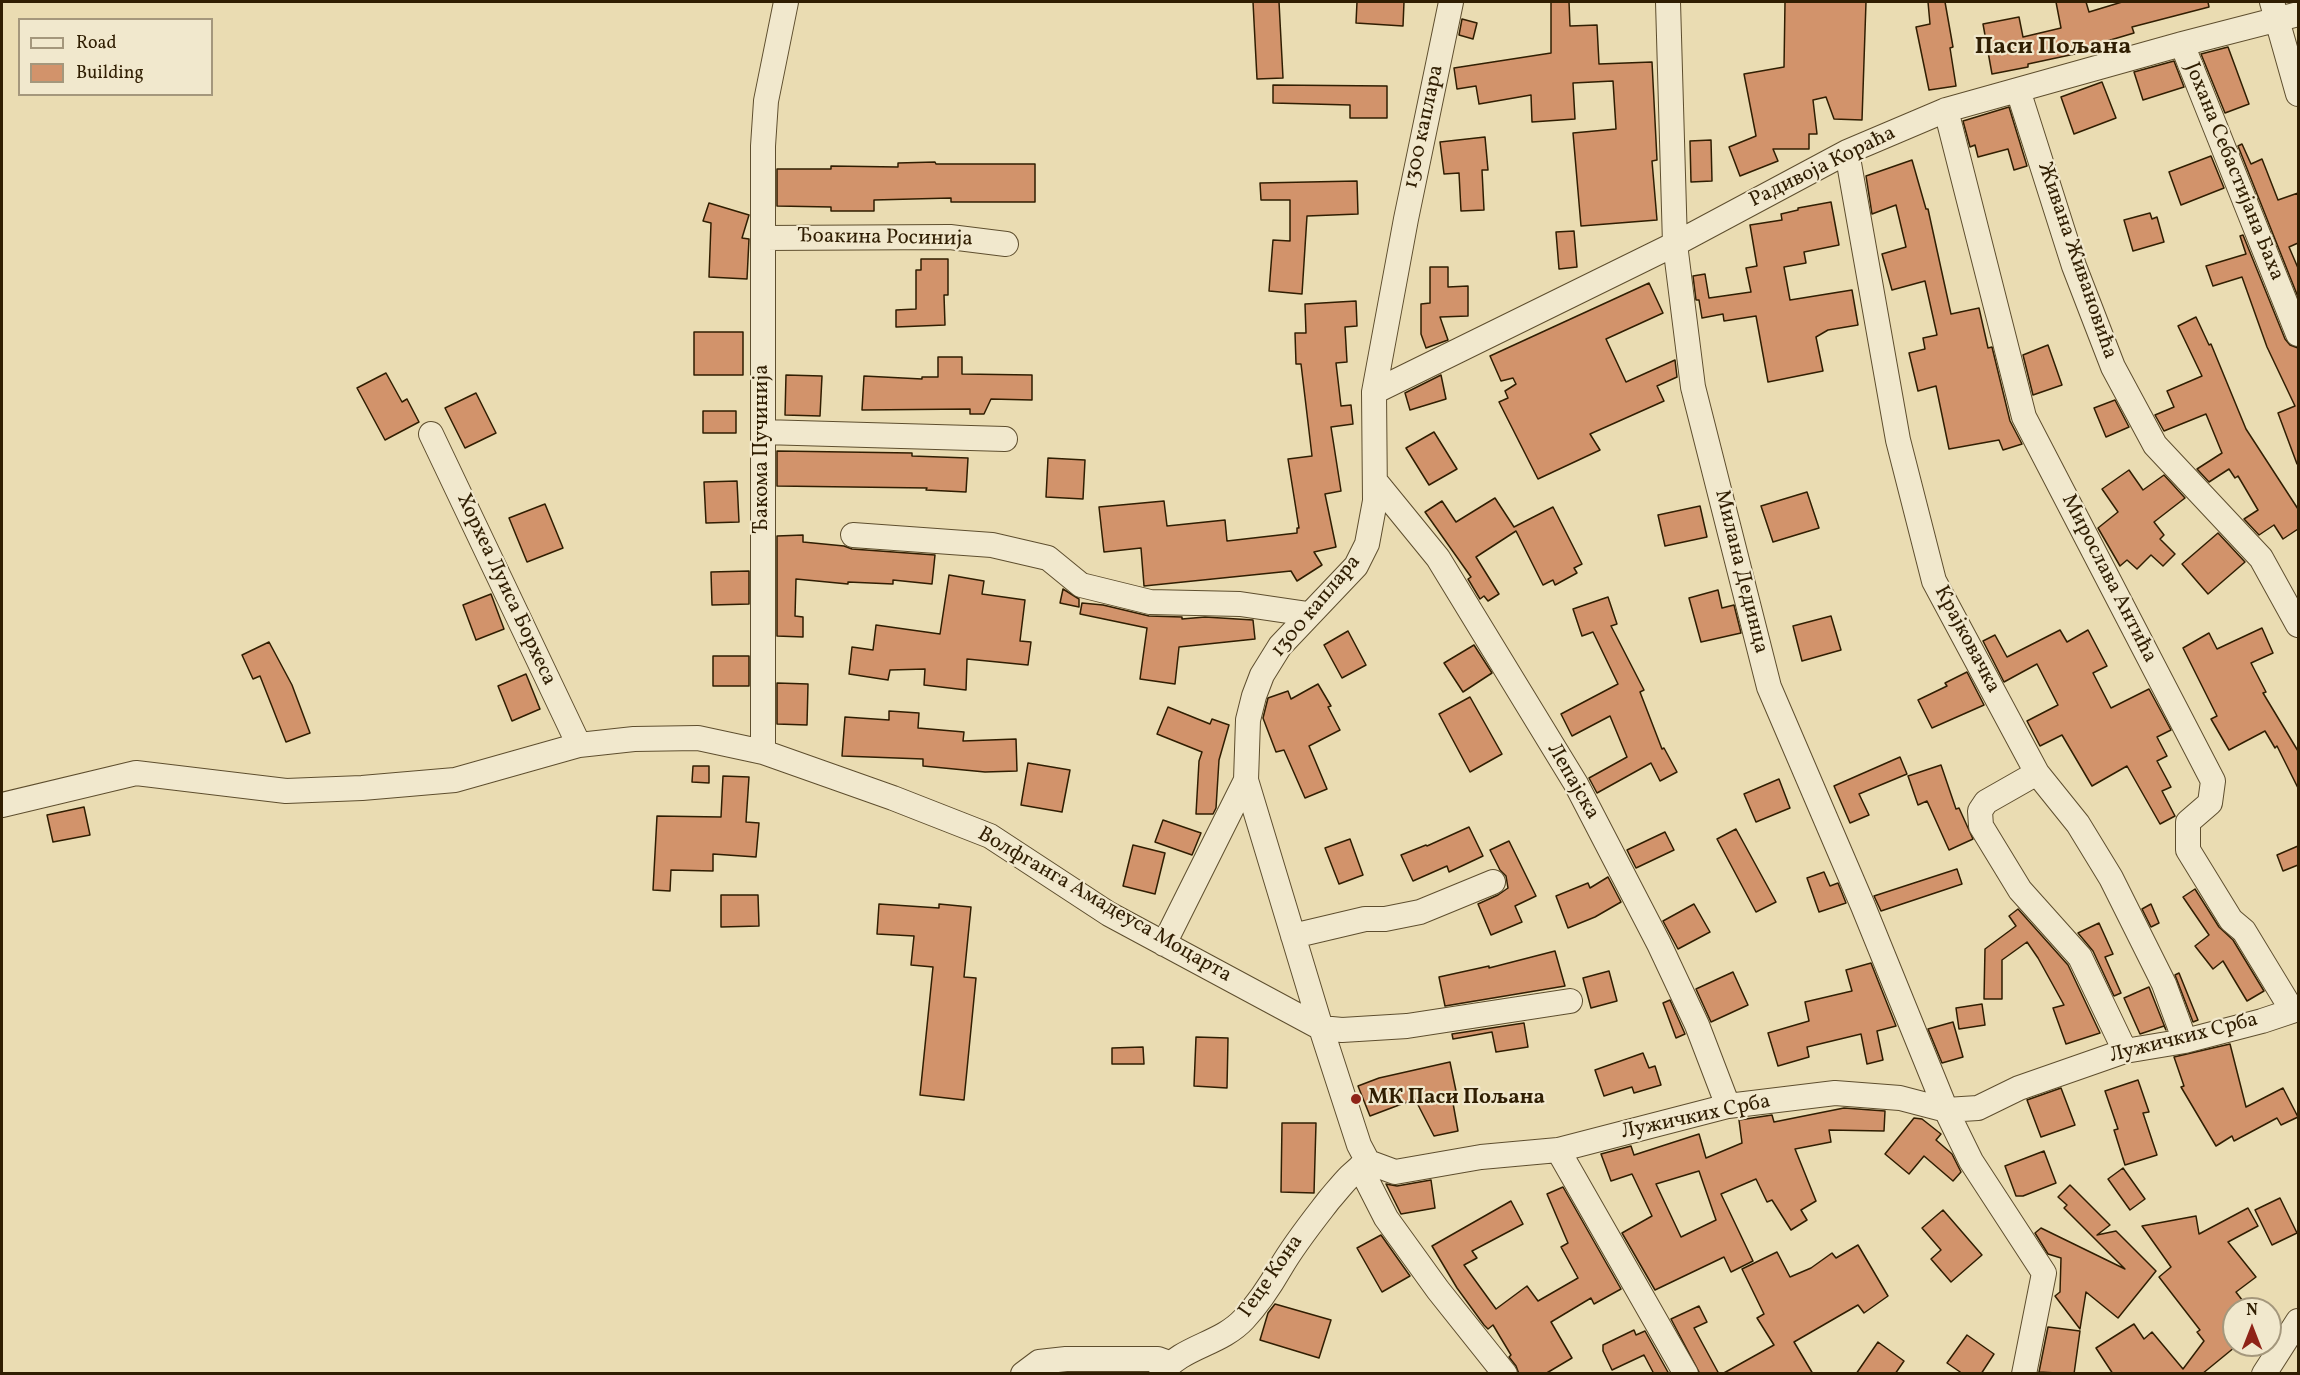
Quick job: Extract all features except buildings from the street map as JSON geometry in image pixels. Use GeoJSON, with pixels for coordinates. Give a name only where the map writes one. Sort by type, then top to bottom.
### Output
{"type":"FeatureCollection","features":[{"type":"Feature","properties":{"kind":"street","name":"Ђакома Пучинија"},"geometry":{"type":"LineString","coordinates":[[763,752],[764,146],[766,101],[786,2]]}},
{"type":"Feature","properties":{"kind":"street","name":"1300 каплара"},"geometry":{"type":"LineString","coordinates":[[1451,2],[1406,219],[1374,392],[1376,501],[1367,544],[1356,566],[1280,646],[1262,675],[1248,720],[1246,780],[1364,1164],[1386,1218],[1438,1290],[1505,1374]]}},
{"type":"Feature","properties":{"kind":"street","name":"Милана Дединца"},"geometry":{"type":"LineString","coordinates":[[1668,2],[1675,244],[1693,387],[1770,687],[1946,1110],[1971,1161],[2044,1273],[2024,1374]]}},
{"type":"Feature","properties":{"kind":"street","name":"Радивоја Кораћа"},"geometry":{"type":"LineString","coordinates":[[1374,392],[1675,244],[1847,152],[1946,110],[2182,44],[2282,12]]}},
{"type":"Feature","properties":{"kind":"street"},"geometry":{"type":"LineString","coordinates":[[2282,12],[2298,94]]}},
{"type":"Feature","properties":{"kind":"street","name":"Јохана Себастијана Баха"},"geometry":{"type":"LineString","coordinates":[[2182,44],[2298,334]]}},
{"type":"Feature","properties":{"kind":"street","name":"Живана Живановића"},"geometry":{"type":"LineString","coordinates":[[2018,90],[2074,266],[2113,367],[2154,445],[2261,558],[2298,626]]}},
{"type":"Feature","properties":{"kind":"street","name":"Мирослава Антића"},"geometry":{"type":"LineString","coordinates":[[1946,110],[2024,417],[2213,781],[2210,803],[2188,822],[2188,850],[2231,920],[2244,932],[2296,1008]]}},
{"type":"Feature","properties":{"kind":"street","name":"Крајковачка"},"geometry":{"type":"LineString","coordinates":[[1847,152],[1898,440],[1934,581],[2037,773],[2078,824],[2111,878],[2164,984],[2185,1041]]}},
{"type":"Feature","properties":{"kind":"street","name":"Ђоакина Росинија"},"geometry":{"type":"LineString","coordinates":[[764,238],[950,237],[1006,244]]}},
{"type":"Feature","properties":{"kind":"street"},"geometry":{"type":"LineString","coordinates":[[763,432],[1005,439]]}},
{"type":"Feature","properties":{"kind":"street","name":"Хорхеа Луиса Борхеса"},"geometry":{"type":"LineString","coordinates":[[431,434],[579,745]]}},
{"type":"Feature","properties":{"kind":"street","name":"Лепајска"},"geometry":{"type":"LineString","coordinates":[[1376,482],[1438,558],[1576,784],[1688,1005],[1728,1106]]}},
{"type":"Feature","properties":{"kind":"street"},"geometry":{"type":"LineString","coordinates":[[853,535],[993,545],[1048,558],[1081,585],[1150,602],[1240,604],[1308,614]]}},
{"type":"Feature","properties":{"kind":"street","name":"Волфганга Амадеуса Моцарта"},"geometry":{"type":"LineString","coordinates":[[2,805],[136,773],[286,791],[363,788],[454,780],[579,745],[634,739],[698,738],[763,752],[893,798],[990,836],[1109,914],[1321,1028]]}},
{"type":"Feature","properties":{"kind":"street"},"geometry":{"type":"LineString","coordinates":[[2037,773],[1986,802],[1980,811],[1981,826],[2020,890],[2080,957],[2125,1051]]}},
{"type":"Feature","properties":{"kind":"street"},"geometry":{"type":"LineString","coordinates":[[1164,944],[1246,780]]}},
{"type":"Feature","properties":{"kind":"street"},"geometry":{"type":"LineString","coordinates":[[1293,936],[1365,920],[1386,919],[1420,912],[1493,882]]}},
{"type":"Feature","properties":{"kind":"street"},"geometry":{"type":"LineString","coordinates":[[1321,1028],[1342,1030],[1407,1026],[1570,1001]]}},
{"type":"Feature","properties":{"kind":"street","name":"Лужичких Срба"},"geometry":{"type":"LineString","coordinates":[[1364,1164],[1395,1172],[1481,1157],[1558,1150],[1728,1106],[1804,1096],[1844,1093],[1900,1098],[1946,1110],[1978,1108],[2019,1088],[2125,1051],[2185,1041],[2262,1021],[2296,1008]]}},
{"type":"Feature","properties":{"kind":"street"},"geometry":{"type":"LineString","coordinates":[[1558,1150],[1686,1374]]}},
{"type":"Feature","properties":{"kind":"street","name":"Геце Кона"},"geometry":{"type":"LineString","coordinates":[[1165,1368],[1185,1352],[1211,1342],[1242,1321],[1270,1286],[1305,1231],[1347,1178],[1364,1164]]}},
{"type":"Feature","properties":{"kind":"street"},"geometry":{"type":"LineString","coordinates":[[2264,1374],[2298,1321]]}},
{"type":"Feature","properties":{"kind":"street"},"geometry":{"type":"LineString","coordinates":[[1023,1374],[1039,1362],[1066,1359],[1158,1359],[1165,1368]]}},
{"type":"Feature","properties":{"kind":"place","name":"МК Паси Пољана"},"geometry":{"type":"Point","coordinates":[1356,1099]}},
{"type":"Feature","properties":{"kind":"district","name":"Паси Пољана"},"geometry":{"type":"Point","coordinates":[2053,49]}}]}
